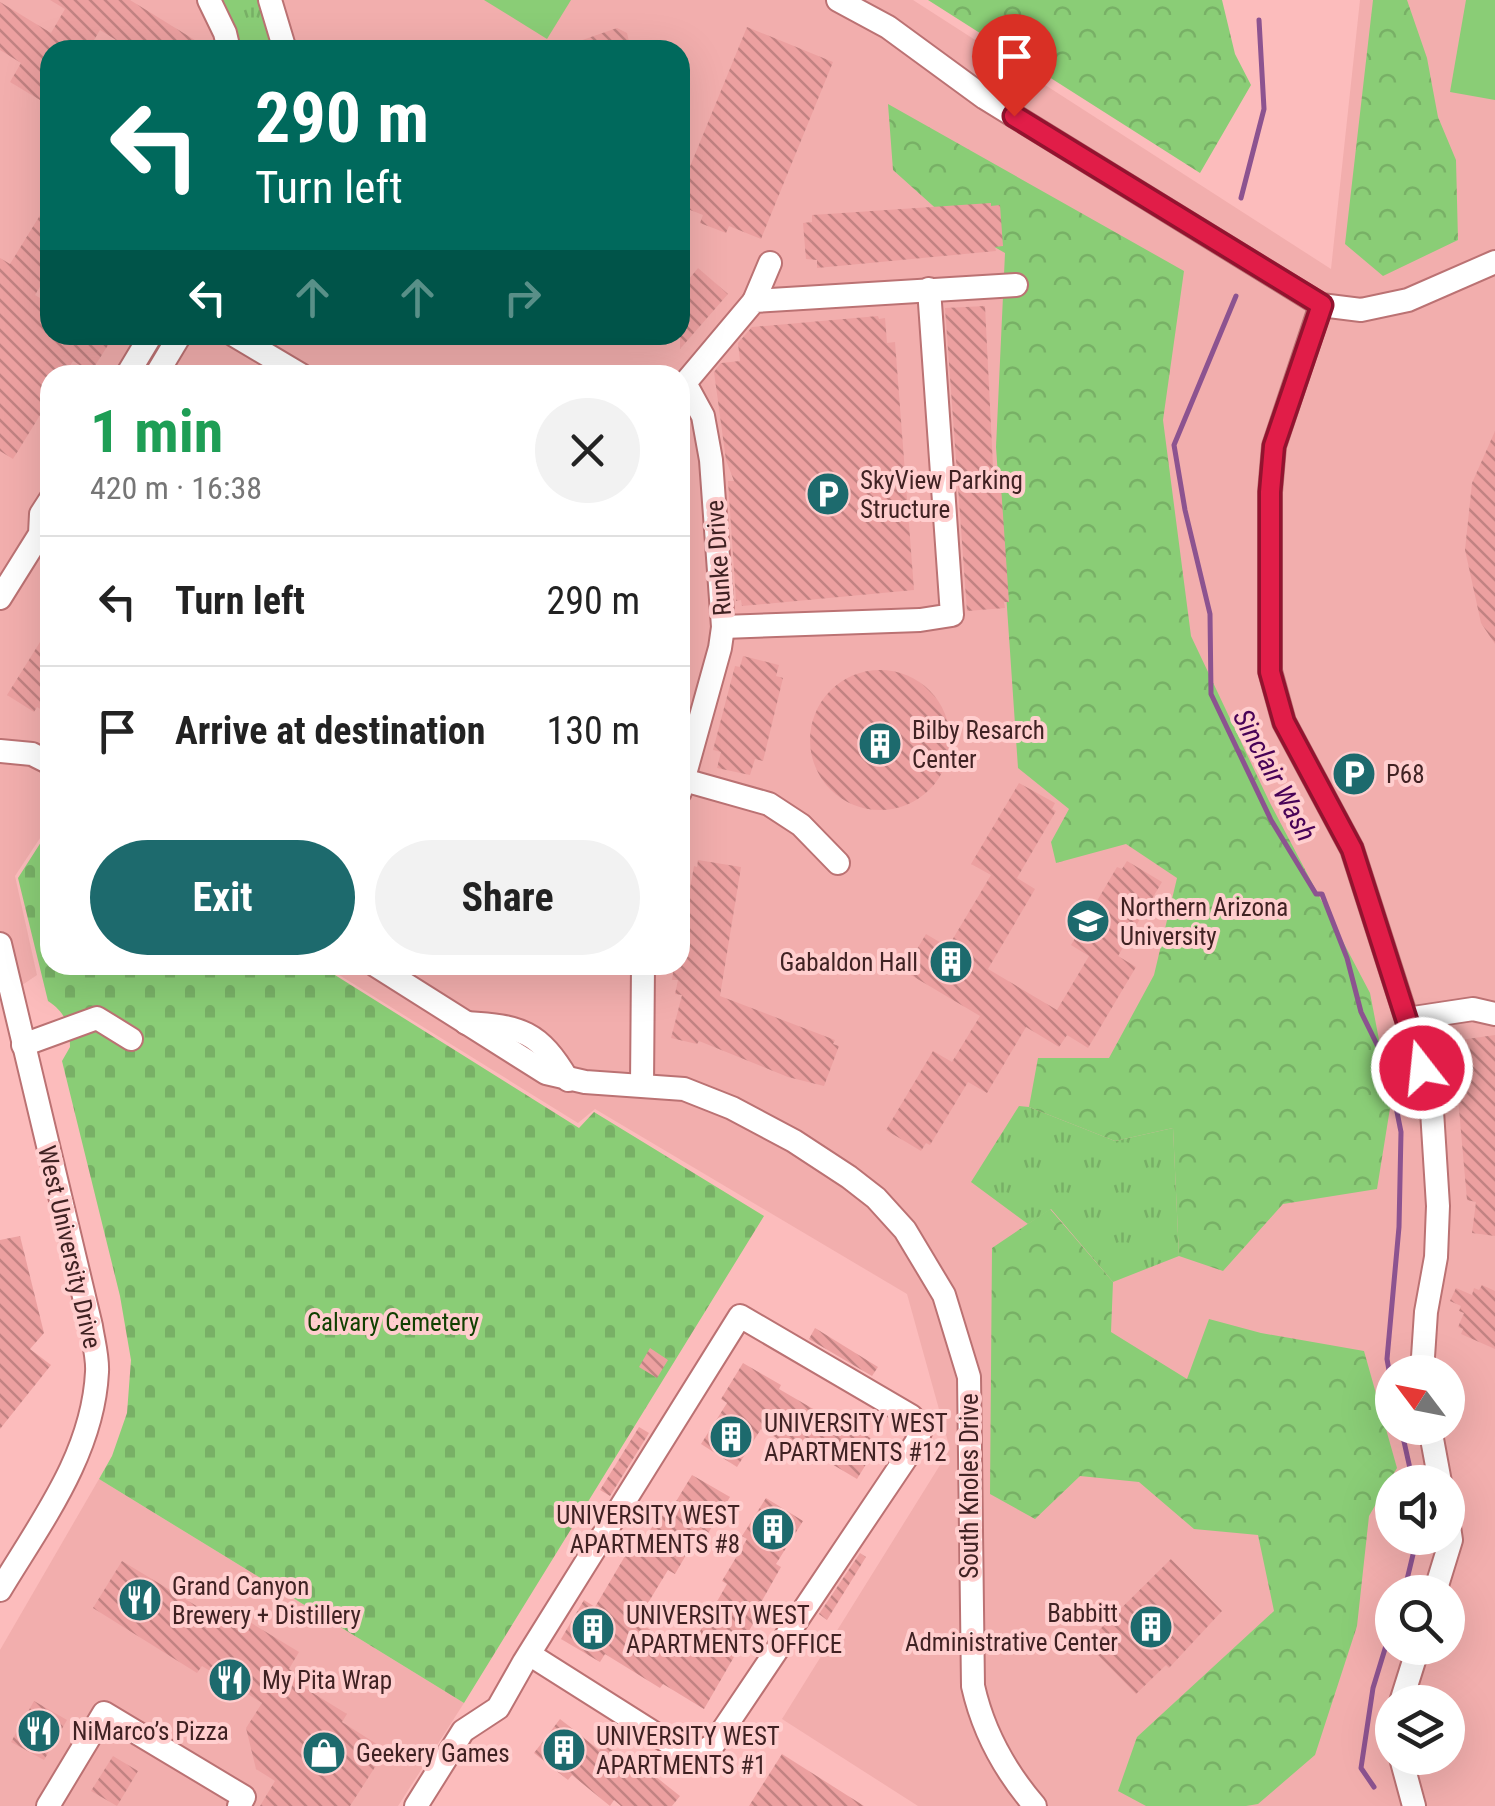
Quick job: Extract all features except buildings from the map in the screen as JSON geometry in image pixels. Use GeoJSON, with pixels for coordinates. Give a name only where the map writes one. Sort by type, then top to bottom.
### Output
{"type":"FeatureCollection","features":[{"type":"Feature","properties":{"kind":"street"},"geometry":{"type":"LineString","coordinates":[[209,0],[227,40]]}},
{"type":"Feature","properties":{"kind":"street"},"geometry":{"type":"LineString","coordinates":[[270,0],[282,40]]}},
{"type":"Feature","properties":{"kind":"street"},"geometry":{"type":"LineString","coordinates":[[838,0],[888,27],[985,98],[1322,305],[1362,310],[1408,300],[1495,262]]}},
{"type":"Feature","properties":{"kind":"street"},"geometry":{"type":"LineString","coordinates":[[770,263],[754,301],[1016,285]]}},
{"type":"Feature","properties":{"kind":"street"},"geometry":{"type":"LineString","coordinates":[[723,627],[920,620],[952,614],[928,289]]}},
{"type":"Feature","properties":{"kind":"street","name":"Runke Drive"},"geometry":{"type":"LineString","coordinates":[[690,377],[754,301]]}},
{"type":"Feature","properties":{"kind":"street"},"geometry":{"type":"LineString","coordinates":[[1322,305],[1274,446],[1270,492],[1270,672],[1284,722],[1352,849],[1431,1095],[1438,1206],[1436,1257],[1423,1355]]}},
{"type":"Feature","properties":{"kind":"street"},"geometry":{"type":"LineString","coordinates":[[251,345],[284,365]]}},
{"type":"Feature","properties":{"kind":"street","name":"Runke Drive"},"geometry":{"type":"LineString","coordinates":[[690,392],[703,416],[711,460],[723,627],[690,757]]}},
{"type":"Feature","properties":{"kind":"street"},"geometry":{"type":"LineString","coordinates":[[0,598],[40,539]]}},
{"type":"Feature","properties":{"kind":"street"},"geometry":{"type":"LineString","coordinates":[[0,750],[40,758]]}},
{"type":"Feature","properties":{"kind":"street"},"geometry":{"type":"LineString","coordinates":[[690,788],[769,804],[801,825],[838,863]]}},
{"type":"Feature","properties":{"kind":"street","name":"West University Drive"},"geometry":{"type":"LineString","coordinates":[[0,944],[98,1368],[92,1414],[79,1452],[51,1507],[0,1590]]}},
{"type":"Feature","properties":{"kind":"street","name":"South Knoles Drive"},"geometry":{"type":"LineString","coordinates":[[392,975],[466,1022],[505,1025],[538,1041],[550,1049],[568,1080],[684,1089],[732,1108],[794,1141],[849,1177],[876,1198],[905,1230],[944,1296],[969,1377],[968,1549],[973,1686],[980,1719],[1015,1780],[1035,1806]]}},
{"type":"Feature","properties":{"kind":"street"},"geometry":{"type":"LineString","coordinates":[[642,1085],[643,975]]}},
{"type":"Feature","properties":{"kind":"street"},"geometry":{"type":"LineString","coordinates":[[1407,1018],[1474,1009],[1495,1014]]}},
{"type":"Feature","properties":{"kind":"street"},"geometry":{"type":"LineString","coordinates":[[23,1045],[97,1018],[131,1039]]}},
{"type":"Feature","properties":{"kind":"street"},"geometry":{"type":"LineString","coordinates":[[416,1806],[463,1731],[498,1708],[529,1654],[740,1316],[911,1416],[922,1427],[905,1459],[724,1729],[702,1752],[688,1754],[529,1654]]}},
{"type":"Feature","properties":{"kind":"street"},"geometry":{"type":"LineString","coordinates":[[48,1806],[104,1714],[244,1797],[239,1806]]}},
{"type":"Feature","properties":{"kind":"street"},"geometry":{"type":"LineString","coordinates":[[1406,1775],[1414,1806]]}},
{"type":"Feature","properties":{"kind":"shaded area","name":"Northern Arizona University"},"geometry":{"type":"Polygon","coordinates":[[[0,0],[913,0],[1331,269],[1360,0],[1495,0],[1495,1806],[918,1806],[782,1719],[950,1449],[907,1294],[595,1109],[578,1123],[339,975],[690,975],[690,365],[40,365],[40,838],[15,876],[37,975],[0,1000],[0,0]]]}},
{"type":"Feature","properties":{"kind":"shaded area"},"geometry":{"type":"Polygon","coordinates":[[[99,1479],[464,1703],[398,1806],[0,1806],[0,1650],[99,1479]]]}},
{"type":"Feature","properties":{"kind":"green space"},"geometry":{"type":"Polygon","coordinates":[[[221,0],[259,0],[271,40],[239,40],[221,0]]]}},
{"type":"Feature","properties":{"kind":"green space"},"geometry":{"type":"Polygon","coordinates":[[[484,0],[571,0],[547,39],[484,0]]]}},
{"type":"Feature","properties":{"kind":"green space"},"geometry":{"type":"Polygon","coordinates":[[[928,0],[1222,0],[1235,54],[1251,85],[1200,173],[928,0]]]}},
{"type":"Feature","properties":{"kind":"green space"},"geometry":{"type":"Polygon","coordinates":[[[1373,0],[1407,0],[1427,58],[1438,117],[1456,160],[1458,240],[1383,276],[1345,244],[1373,0]]]}},
{"type":"Feature","properties":{"kind":"green space"},"geometry":{"type":"Polygon","coordinates":[[[1466,0],[1495,0],[1495,100],[1450,92],[1466,0]]]}},
{"type":"Feature","properties":{"kind":"green space"},"geometry":{"type":"Polygon","coordinates":[[[888,104],[1184,271],[1163,420],[1191,636],[1269,801],[1370,993],[1391,1102],[1377,1189],[1283,1204],[1223,1271],[1179,1256],[1173,1128],[1115,1141],[1029,1107],[1038,1058],[1109,1058],[1154,975],[1177,878],[1126,844],[1056,863],[1051,842],[1069,809],[1018,768],[996,447],[1005,253],[951,222],[893,170],[888,104]]]}},
{"type":"Feature","properties":{"kind":"green space","name":"Calvary Cemetery"},"geometry":{"type":"Polygon","coordinates":[[[40,844],[40,968],[18,878],[40,844]]]}},
{"type":"Feature","properties":{"kind":"green space","name":"Calvary Cemetery"},"geometry":{"type":"Polygon","coordinates":[[[42,975],[335,975],[579,1128],[594,1112],[764,1216],[464,1703],[99,1479],[127,1413],[131,1360],[120,1296],[62,1061],[70,1047],[68,1026],[48,1001],[42,975]]]}},
{"type":"Feature","properties":{"kind":"green space"},"geometry":{"type":"Polygon","coordinates":[[[1019,1106],[1115,1141],[1173,1128],[1179,1256],[1113,1282],[1051,1209],[1028,1224],[971,1182],[1019,1106]]]}},
{"type":"Feature","properties":{"kind":"green space"},"geometry":{"type":"Polygon","coordinates":[[[1050,1209],[1113,1282],[1111,1332],[1187,1379],[1209,1319],[1261,1333],[1364,1351],[1375,1390],[1375,1445],[1391,1445],[1396,1465],[1375,1465],[1375,1506],[1369,1516],[1357,1626],[1315,1755],[1258,1804],[1146,1806],[1118,1791],[1137,1737],[1274,1611],[1258,1535],[1194,1529],[1139,1482],[1080,1476],[1035,1519],[990,1494],[992,1248],[1050,1209]]]}},
{"type":"Feature","properties":{"kind":"waterway","name":"Sinclair Wash"},"geometry":{"type":"LineString","coordinates":[[1241,198],[1264,109],[1259,20]]}},
{"type":"Feature","properties":{"kind":"waterway","name":"Sinclair Wash"},"geometry":{"type":"LineString","coordinates":[[1236,296],[1174,445],[1210,614],[1211,694],[1271,820],[1316,894],[1322,894],[1347,958],[1361,1012],[1388,1067],[1401,1132],[1399,1227],[1387,1355]]}},
{"type":"Feature","properties":{"kind":"waterway","name":"Sinclair Wash"},"geometry":{"type":"LineString","coordinates":[[1405,1445],[1409,1465]]}},
{"type":"Feature","properties":{"kind":"waterway","name":"Sinclair Wash"},"geometry":{"type":"LineString","coordinates":[[1408,1575],[1413,1555]]}},
{"type":"Feature","properties":{"kind":"waterway","name":"Sinclair Wash"},"geometry":{"type":"LineString","coordinates":[[1374,1787],[1361,1768],[1380,1665]]}},
{"type":"Feature","properties":{"kind":"place","name":"SkyView Parking Structure"},"geometry":{"type":"Point","coordinates":[828,494]}},
{"type":"Feature","properties":{"kind":"place","name":"Bilby Resarch Center"},"geometry":{"type":"Point","coordinates":[880,744]}},
{"type":"Feature","properties":{"kind":"place","name":"P68"},"geometry":{"type":"Point","coordinates":[1354,774]}},
{"type":"Feature","properties":{"kind":"place","name":"Northern Arizona University"},"geometry":{"type":"Point","coordinates":[1088,921]}},
{"type":"Feature","properties":{"kind":"place","name":"Gabaldon Hall"},"geometry":{"type":"Point","coordinates":[951,962]}},
{"type":"Feature","properties":{"kind":"place","name":"UNIVERSITY WEST APARTMENTS #12"},"geometry":{"type":"Point","coordinates":[731,1437]}},
{"type":"Feature","properties":{"kind":"place","name":"UNIVERSITY WEST APARTMENTS #8"},"geometry":{"type":"Point","coordinates":[773,1529]}},
{"type":"Feature","properties":{"kind":"place","name":"Grand Canyon Brewery + Distillery"},"geometry":{"type":"Point","coordinates":[140,1600]}},
{"type":"Feature","properties":{"kind":"place","name":"Babbitt Administrative Center"},"geometry":{"type":"Point","coordinates":[1151,1627]}},
{"type":"Feature","properties":{"kind":"place","name":"UNIVERSITY WEST APARTMENTS OFFICE"},"geometry":{"type":"Point","coordinates":[593,1629]}},
{"type":"Feature","properties":{"kind":"place","name":"My Pita Wrap"},"geometry":{"type":"Point","coordinates":[230,1680]}},
{"type":"Feature","properties":{"kind":"place","name":"NiMarco’s Pizza"},"geometry":{"type":"Point","coordinates":[39,1731]}},
{"type":"Feature","properties":{"kind":"place","name":"UNIVERSITY WEST APARTMENTS #1"},"geometry":{"type":"Point","coordinates":[564,1750]}},
{"type":"Feature","properties":{"kind":"place","name":"Geekery Games"},"geometry":{"type":"Point","coordinates":[324,1753]}},
{"type":"Feature","properties":{"kind":"route"},"geometry":{"type":"LineString","coordinates":[[1014,116],[1322,305],[1278,429],[1271,464],[1270,672],[1284,722],[1352,849],[1422,1068]]}}]}
